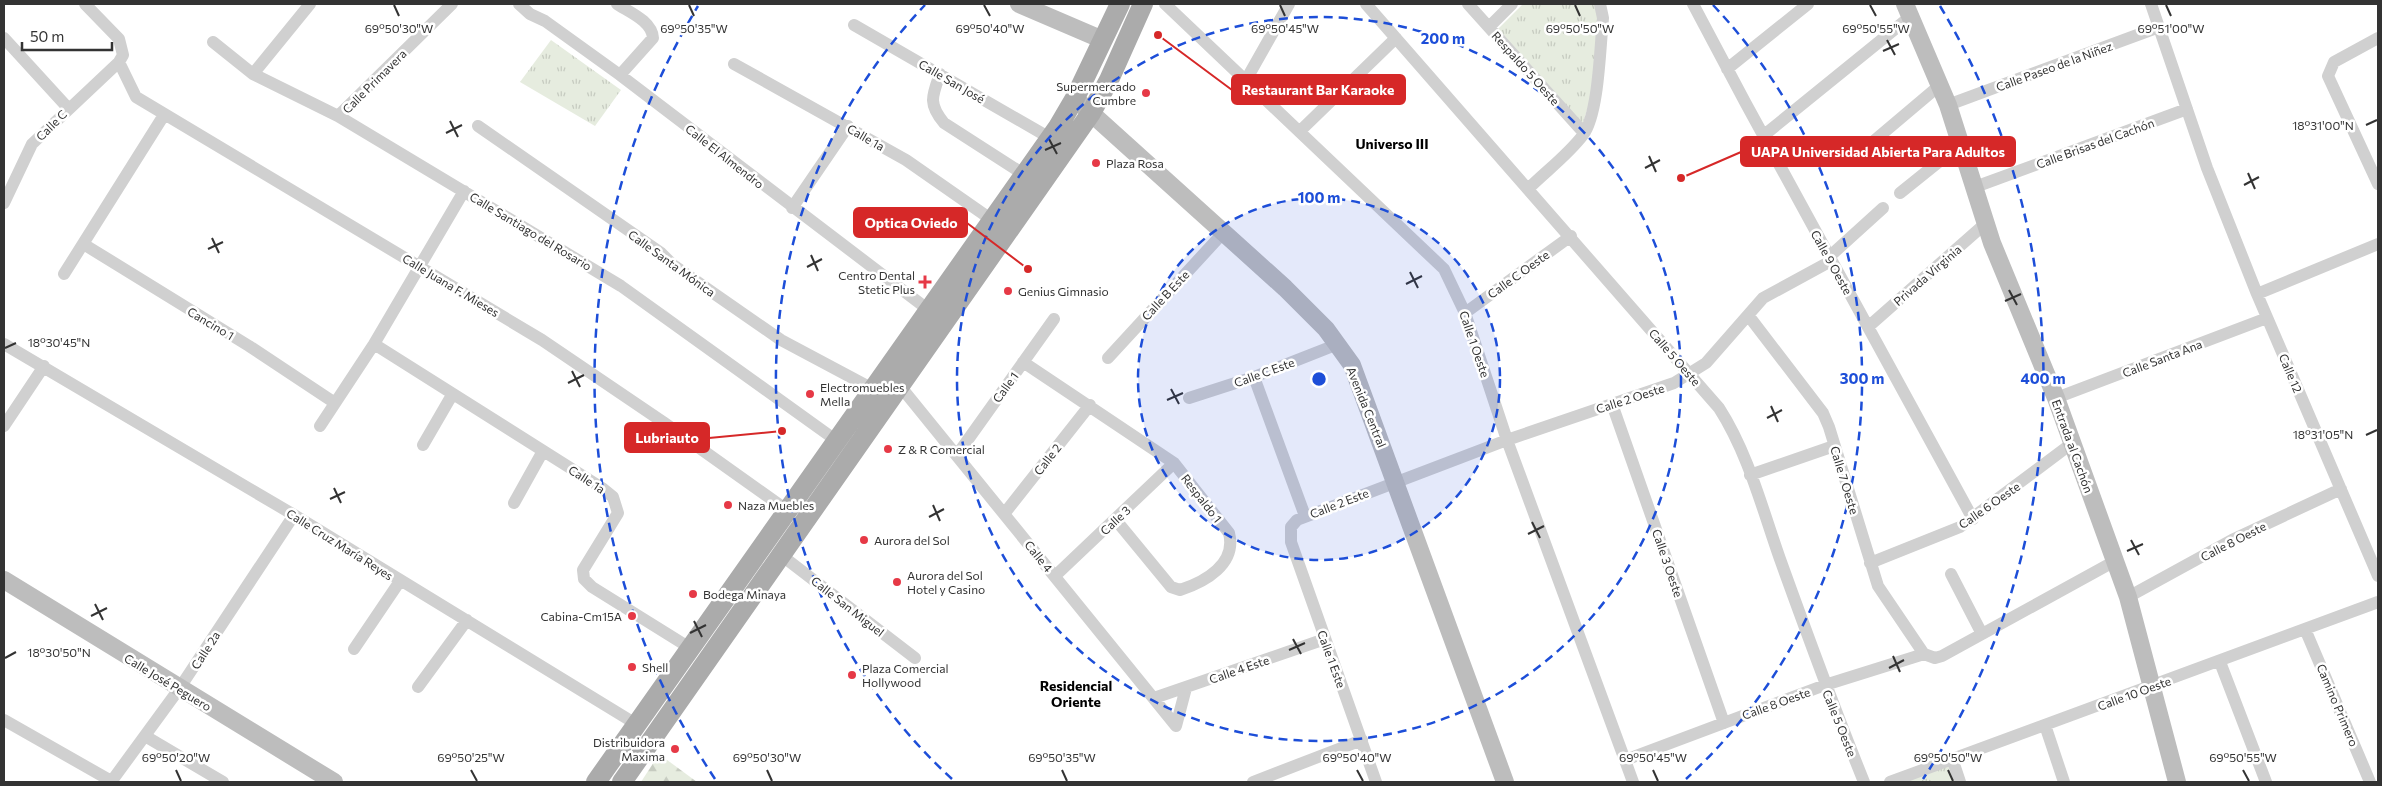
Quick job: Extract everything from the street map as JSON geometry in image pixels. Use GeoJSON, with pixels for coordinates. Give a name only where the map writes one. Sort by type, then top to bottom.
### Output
{"type":"FeatureCollection","features":[{"type":"Feature","properties":{"kind":"main road"},"geometry":{"type":"LineString","coordinates":[[1021,4],[1103,40]]}},
{"type":"Feature","properties":{"kind":"main road"},"geometry":{"type":"LineString","coordinates":[[601,781],[636,724],[788,512],[873,389],[888,371],[1050,138],[1075,98],[1120,4]]}},
{"type":"Feature","properties":{"kind":"main road"},"geometry":{"type":"LineString","coordinates":[[622,782],[1091,113],[1109,80],[1143,4]]}},
{"type":"Feature","properties":{"kind":"main road","name":"Entrada al Cachón"},"geometry":{"type":"LineString","coordinates":[[1908,10],[1948,105],[1986,223],[2056,398],[2071,444],[2128,597],[2177,782]]}},
{"type":"Feature","properties":{"kind":"main road","name":"Avenida Central"},"geometry":{"type":"LineString","coordinates":[[1075,98],[1285,288],[1338,344],[1361,385],[1505,782]]}},
{"type":"Feature","properties":{"kind":"main road","name":"Calle José Peguero"},"geometry":{"type":"LineString","coordinates":[[4,580],[179,689],[334,782]]}},
{"type":"Feature","properties":{"kind":"street"},"geometry":{"type":"LineString","coordinates":[[85,4],[119,39],[123,55],[119,62]]}},
{"type":"Feature","properties":{"kind":"street"},"geometry":{"type":"LineString","coordinates":[[253,74],[310,4]]}},
{"type":"Feature","properties":{"kind":"street","name":"Calle Primavera"},"geometry":{"type":"LineString","coordinates":[[338,116],[452,4]]}},
{"type":"Feature","properties":{"kind":"street","name":"Calle El Almendro"},"geometry":{"type":"LineString","coordinates":[[519,4],[530,14],[545,21],[620,75],[792,208],[930,311]]}},
{"type":"Feature","properties":{"kind":"street"},"geometry":{"type":"LineString","coordinates":[[617,4],[648,24],[653,38],[620,75]]}},
{"type":"Feature","properties":{"kind":"street","name":"Calle 1 Oeste"},"geometry":{"type":"LineString","coordinates":[[1165,4],[1435,259],[1452,283],[1465,313],[1507,440],[1633,782]]}},
{"type":"Feature","properties":{"kind":"street"},"geometry":{"type":"LineString","coordinates":[[1246,80],[1289,4]]}},
{"type":"Feature","properties":{"kind":"street","name":"Calle 5 Oeste"},"geometry":{"type":"LineString","coordinates":[[1366,4],[1571,236],[1728,422],[1750,475],[1825,685],[1864,782]]}},
{"type":"Feature","properties":{"kind":"street","name":"Respaldo 5 Oeste"},"geometry":{"type":"LineString","coordinates":[[1468,4],[1584,133]]}},
{"type":"Feature","properties":{"kind":"street"},"geometry":{"type":"LineString","coordinates":[[1489,27],[1512,4]]}},
{"type":"Feature","properties":{"kind":"street"},"geometry":{"type":"LineString","coordinates":[[1528,189],[1584,133],[1593,106],[1603,18],[1600,4]]}},
{"type":"Feature","properties":{"kind":"street","name":"Calle 9 Oeste"},"geometry":{"type":"LineString","coordinates":[[1693,4],[1763,136],[1973,519]]}},
{"type":"Feature","properties":{"kind":"street"},"geometry":{"type":"LineString","coordinates":[[1727,69],[1808,4]]}},
{"type":"Feature","properties":{"kind":"street","name":"Calle 12"},"geometry":{"type":"LineString","coordinates":[[2151,4],[2207,168],[2256,294],[2378,576]]}},
{"type":"Feature","properties":{"kind":"street"},"geometry":{"type":"LineString","coordinates":[[1763,136],[1908,10]]}},
{"type":"Feature","properties":{"kind":"street","name":"Calle San José"},"geometry":{"type":"LineString","coordinates":[[854,25],[1050,138]]}},
{"type":"Feature","properties":{"kind":"street","name":"Calle Paseo de la Niñez"},"geometry":{"type":"LineString","coordinates":[[1948,105],[2159,27]]}},
{"type":"Feature","properties":{"kind":"street"},"geometry":{"type":"LineString","coordinates":[[4,38],[68,108]]}},
{"type":"Feature","properties":{"kind":"street"},"geometry":{"type":"LineString","coordinates":[[1300,131],[1396,38]]}},
{"type":"Feature","properties":{"kind":"street"},"geometry":{"type":"LineString","coordinates":[[2378,38],[2334,62],[2328,76],[2378,184]]}},
{"type":"Feature","properties":{"kind":"street","name":"Calle Santiago del Rosario"},"geometry":{"type":"LineString","coordinates":[[213,42],[253,74],[338,116],[622,286],[837,441]]}},
{"type":"Feature","properties":{"kind":"street","name":"Calle C"},"geometry":{"type":"LineString","coordinates":[[4,203],[8,182],[32,144],[68,108],[119,62]]}},
{"type":"Feature","properties":{"kind":"street","name":"Calle Juana F. Mieses"},"geometry":{"type":"LineString","coordinates":[[119,62],[136,97],[542,340],[663,422],[788,512]]}},
{"type":"Feature","properties":{"kind":"street","name":"Calle 1a"},"geometry":{"type":"LineString","coordinates":[[734,64],[906,160],[992,220]]}},
{"type":"Feature","properties":{"kind":"street"},"geometry":{"type":"LineString","coordinates":[[940,74],[932,96],[935,112],[944,123],[1025,174]]}},
{"type":"Feature","properties":{"kind":"street"},"geometry":{"type":"LineString","coordinates":[[1869,145],[1940,85]]}},
{"type":"Feature","properties":{"kind":"street","name":"Calle Brisas del Cachón"},"geometry":{"type":"LineString","coordinates":[[1975,187],[2187,109]]}},
{"type":"Feature","properties":{"kind":"street"},"geometry":{"type":"LineString","coordinates":[[64,274],[85,244],[164,115]]}},
{"type":"Feature","properties":{"kind":"street","name":"Calle Santa Mónica"},"geometry":{"type":"LineString","coordinates":[[478,126],[661,253],[673,265],[781,340],[873,389]]}},
{"type":"Feature","properties":{"kind":"street"},"geometry":{"type":"LineString","coordinates":[[792,208],[848,126]]}},
{"type":"Feature","properties":{"kind":"street"},"geometry":{"type":"LineString","coordinates":[[1900,193],[1961,144]]}},
{"type":"Feature","properties":{"kind":"street"},"geometry":{"type":"LineString","coordinates":[[320,426],[374,344],[464,191]]}},
{"type":"Feature","properties":{"kind":"street","name":"Calle 2 Oeste"},"geometry":{"type":"LineString","coordinates":[[1396,482],[1507,440],[1674,383],[1690,375],[1706,363],[1763,298],[1830,259],[1883,208]]}},
{"type":"Feature","properties":{"kind":"street","name":"Privada Virginia"},"geometry":{"type":"LineString","coordinates":[[1868,327],[1986,223]]}},
{"type":"Feature","properties":{"kind":"street","name":"Calle B Este"},"geometry":{"type":"LineString","coordinates":[[1108,358],[1223,233]]}},
{"type":"Feature","properties":{"kind":"street","name":"Calle C Oeste"},"geometry":{"type":"LineString","coordinates":[[1465,313],[1571,236]]}},
{"type":"Feature","properties":{"kind":"street","name":"Cancino 1"},"geometry":{"type":"LineString","coordinates":[[85,244],[249,346],[336,404]]}},
{"type":"Feature","properties":{"kind":"street"},"geometry":{"type":"LineString","coordinates":[[2256,294],[2378,244]]}},
{"type":"Feature","properties":{"kind":"street","name":"Calle 7 Oeste"},"geometry":{"type":"LineString","coordinates":[[1748,315],[1823,413],[1830,426],[1834,446],[1878,586],[1924,654]]}},
{"type":"Feature","properties":{"kind":"street","name":"Calle Santa Ana"},"geometry":{"type":"LineString","coordinates":[[2056,398],[2267,318]]}},
{"type":"Feature","properties":{"kind":"street","name":"Calle 1"},"geometry":{"type":"LineString","coordinates":[[956,455],[1054,319]]}},
{"type":"Feature","properties":{"kind":"street","name":"Calle Cruz María Reyes"},"geometry":{"type":"LineString","coordinates":[[4,344],[294,515],[636,724]]}},
{"type":"Feature","properties":{"kind":"street","name":"Calle 1a"},"geometry":{"type":"LineString","coordinates":[[374,344],[602,488],[612,497],[618,513],[583,570],[584,579],[592,587],[690,648]]}},
{"type":"Feature","properties":{"kind":"street","name":"Calle C Este"},"geometry":{"type":"LineString","coordinates":[[1189,398],[1254,377],[1338,344]]}},
{"type":"Feature","properties":{"kind":"street","name":"Respaldo 1"},"geometry":{"type":"LineString","coordinates":[[1023,362],[1090,405],[1174,463],[1229,533],[1231,542],[1225,562],[1211,576],[1180,590],[1171,588],[1115,519]]}},
{"type":"Feature","properties":{"kind":"street"},"geometry":{"type":"LineString","coordinates":[[4,426],[44,366]]}},
{"type":"Feature","properties":{"kind":"street","name":"Calle 4"},"geometry":{"type":"LineString","coordinates":[[888,371],[1176,726],[1186,688]]}},
{"type":"Feature","properties":{"kind":"street"},"geometry":{"type":"LineString","coordinates":[[1254,377],[1306,516]]}},
{"type":"Feature","properties":{"kind":"street"},"geometry":{"type":"LineString","coordinates":[[423,446],[452,395]]}},
{"type":"Feature","properties":{"kind":"street","name":"Calle 3 Oeste"},"geometry":{"type":"LineString","coordinates":[[1612,404],[1724,723]]}},
{"type":"Feature","properties":{"kind":"street","name":"Calle 2"},"geometry":{"type":"LineString","coordinates":[[1004,514],[1090,405]]}},
{"type":"Feature","properties":{"kind":"street","name":"Calle 6 Oeste"},"geometry":{"type":"LineString","coordinates":[[1870,563],[1960,527],[2071,444]]}},
{"type":"Feature","properties":{"kind":"street"},"geometry":{"type":"LineString","coordinates":[[1750,475],[1834,446]]}},
{"type":"Feature","properties":{"kind":"street"},"geometry":{"type":"LineString","coordinates":[[514,503],[543,451]]}},
{"type":"Feature","properties":{"kind":"street","name":"Calle 3"},"geometry":{"type":"LineString","coordinates":[[1055,576],[1174,463]]}},
{"type":"Feature","properties":{"kind":"street","name":"Calle 2 Este"},"geometry":{"type":"LineString","coordinates":[[1290,534],[1291,527],[1306,516],[1396,482]]}},
{"type":"Feature","properties":{"kind":"street","name":"Calle 8 Oeste"},"geometry":{"type":"LineString","coordinates":[[2128,597],[2232,540],[2341,489]]}},
{"type":"Feature","properties":{"kind":"street","name":"Calle 2a"},"geometry":{"type":"LineString","coordinates":[[112,782],[179,689],[294,515]]}},
{"type":"Feature","properties":{"kind":"street","name":"Calle 1 Este"},"geometry":{"type":"LineString","coordinates":[[1290,534],[1376,782]]}},
{"type":"Feature","properties":{"kind":"street","name":"Calle San Miguel"},"geometry":{"type":"LineString","coordinates":[[781,555],[914,658]]}},
{"type":"Feature","properties":{"kind":"street","name":"Calle 8 Oeste"},"geometry":{"type":"LineString","coordinates":[[1625,760],[1825,685],[1924,654],[1935,658],[1942,656],[2115,561]]}},
{"type":"Feature","properties":{"kind":"street"},"geometry":{"type":"LineString","coordinates":[[1951,574],[1982,634]]}},
{"type":"Feature","properties":{"kind":"street"},"geometry":{"type":"LineString","coordinates":[[354,649],[400,581]]}},
{"type":"Feature","properties":{"kind":"street","name":"Calle 10 Oeste"},"geometry":{"type":"LineString","coordinates":[[1890,782],[2220,662],[2378,602]]}},
{"type":"Feature","properties":{"kind":"street"},"geometry":{"type":"LineString","coordinates":[[418,687],[467,620]]}},
{"type":"Feature","properties":{"kind":"street","name":"Camino Primero"},"geometry":{"type":"LineString","coordinates":[[2305,629],[2370,782]]}},
{"type":"Feature","properties":{"kind":"street","name":"Calle 4 Este"},"geometry":{"type":"LineString","coordinates":[[1154,698],[1325,639]]}},
{"type":"Feature","properties":{"kind":"street"},"geometry":{"type":"LineString","coordinates":[[2220,662],[2266,782]]}},
{"type":"Feature","properties":{"kind":"street"},"geometry":{"type":"LineString","coordinates":[[4,720],[112,782]]}},
{"type":"Feature","properties":{"kind":"street"},"geometry":{"type":"LineString","coordinates":[[2045,725],[2064,782]]}},
{"type":"Feature","properties":{"kind":"street"},"geometry":{"type":"LineString","coordinates":[[145,736],[223,782]]}},
{"type":"Feature","properties":{"kind":"street"},"geometry":{"type":"LineString","coordinates":[[1254,782],[1362,740]]}},
{"type":"Feature","properties":{"kind":"street"},"geometry":{"type":"LineString","coordinates":[[1952,758],[1960,782]]}},
{"type":"Feature","properties":{"kind":"green space"},"geometry":{"type":"Polygon","coordinates":[[[1523,4],[1598,4],[1597,78],[1582,126],[1498,29],[1523,4]]]}},
{"type":"Feature","properties":{"kind":"green space"},"geometry":{"type":"Polygon","coordinates":[[[551,40],[621,90],[595,126],[520,82],[551,40]]]}},
{"type":"Feature","properties":{"kind":"green space"},"geometry":{"type":"Polygon","coordinates":[[[659,754],[697,782],[641,782],[659,754]]]}},
{"type":"Feature","properties":{"kind":"green space"},"geometry":{"type":"Polygon","coordinates":[[[1948,765],[1954,782],[1902,782],[1948,765]]]}},
{"type":"Feature","properties":{"kind":"place","name":"Restaurant Bar Karaoke"},"geometry":{"type":"Point","coordinates":[1158,35]}},
{"type":"Feature","properties":{"kind":"place","name":"Supermercado Cumbre"},"geometry":{"type":"Point","coordinates":[1146,93]}},
{"type":"Feature","properties":{"kind":"place","name":"Plaza Rosa"},"geometry":{"type":"Point","coordinates":[1096,163]}},
{"type":"Feature","properties":{"kind":"place","name":"UAPA Universidad Abierta Para Adultos"},"geometry":{"type":"Point","coordinates":[1681,178]}},
{"type":"Feature","properties":{"kind":"place","name":"Optica Oviedo"},"geometry":{"type":"Point","coordinates":[1028,269]}},
{"type":"Feature","properties":{"kind":"place","name":"Centro Dental Stetic Plus"},"geometry":{"type":"Point","coordinates":[925,282]}},
{"type":"Feature","properties":{"kind":"place","name":"Genius Gimnasio"},"geometry":{"type":"Point","coordinates":[1008,291]}},
{"type":"Feature","properties":{"kind":"place","name":"Electromuebles Mella"},"geometry":{"type":"Point","coordinates":[810,394]}},
{"type":"Feature","properties":{"kind":"place","name":"Lubriauto"},"geometry":{"type":"Point","coordinates":[782,431]}},
{"type":"Feature","properties":{"kind":"place","name":"Z & R Comercial"},"geometry":{"type":"Point","coordinates":[888,449]}},
{"type":"Feature","properties":{"kind":"place","name":"Naza Muebles"},"geometry":{"type":"Point","coordinates":[728,505]}},
{"type":"Feature","properties":{"kind":"place","name":"Aurora del Sol"},"geometry":{"type":"Point","coordinates":[864,540]}},
{"type":"Feature","properties":{"kind":"place","name":"Aurora del Sol Hotel y Casino"},"geometry":{"type":"Point","coordinates":[897,582]}},
{"type":"Feature","properties":{"kind":"place","name":"Bodega Minaya"},"geometry":{"type":"Point","coordinates":[693,594]}},
{"type":"Feature","properties":{"kind":"place","name":"Cabina-Cm15A"},"geometry":{"type":"Point","coordinates":[632,616]}},
{"type":"Feature","properties":{"kind":"place","name":"Shell"},"geometry":{"type":"Point","coordinates":[632,667]}},
{"type":"Feature","properties":{"kind":"place","name":"Plaza Comercial Hollywood"},"geometry":{"type":"Point","coordinates":[852,675]}},
{"type":"Feature","properties":{"kind":"place","name":"Distribuidora Maxima"},"geometry":{"type":"Point","coordinates":[675,749]}},
{"type":"Feature","properties":{"kind":"district","name":"Universo III"},"geometry":{"type":"Point","coordinates":[1392,143]}},
{"type":"Feature","properties":{"kind":"district","name":"Residencial Oriente"},"geometry":{"type":"Point","coordinates":[1076,694]}}]}
